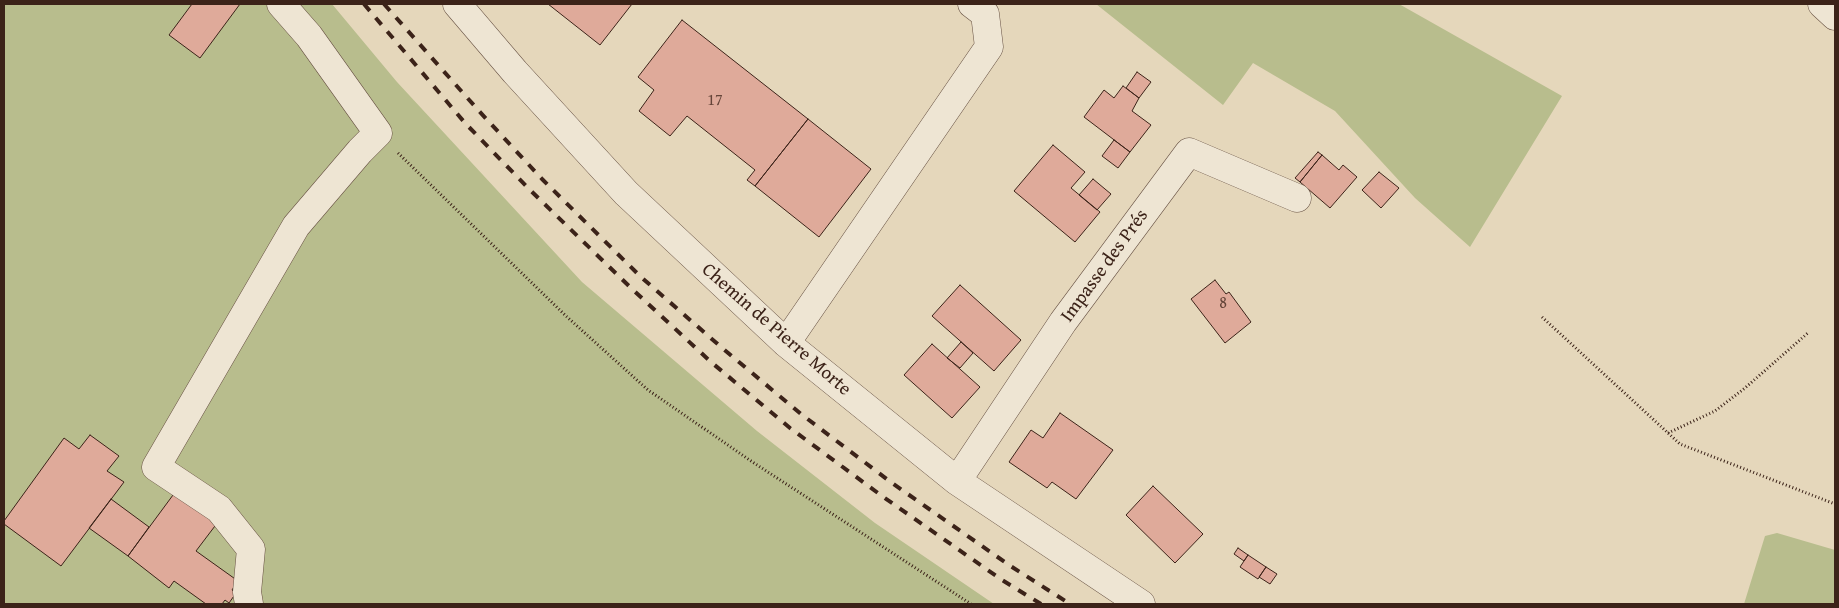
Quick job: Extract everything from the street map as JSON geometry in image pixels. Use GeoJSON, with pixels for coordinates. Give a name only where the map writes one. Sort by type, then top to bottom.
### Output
{"type":"FeatureCollection","features":[{"type":"Feature","properties":{"kind":"street"},"geometry":{"type":"LineString","coordinates":[[249,604],[247,592],[251,549],[219,509],[156,467],[296,226],[360,151],[378,133],[309,36],[281,4]]}},
{"type":"Feature","properties":{"kind":"street","name":"Chemin de Pierre Morte"},"geometry":{"type":"LineString","coordinates":[[457,4],[515,72],[626,194],[786,343],[957,481],[1141,604]]}},
{"type":"Feature","properties":{"kind":"street"},"geometry":{"type":"LineString","coordinates":[[786,343],[989,47],[985,14],[972,4]]}},
{"type":"Feature","properties":{"kind":"street"},"geometry":{"type":"LineString","coordinates":[[1822,4],[1835,16]]}},
{"type":"Feature","properties":{"kind":"street","name":"Impasse des Prés"},"geometry":{"type":"LineString","coordinates":[[957,481],[1063,322],[1189,152],[1297,198]]}},
{"type":"Feature","properties":{"kind":"path"},"geometry":{"type":"LineString","coordinates":[[378,133],[566,316],[648,390],[754,463],[971,604]]}},
{"type":"Feature","properties":{"kind":"path"},"geometry":{"type":"LineString","coordinates":[[1542,317],[1680,444],[1835,504]]}},
{"type":"Feature","properties":{"kind":"path"},"geometry":{"type":"LineString","coordinates":[[1668,433],[1715,411],[1745,388],[1808,332]]}},
{"type":"Feature","properties":{"kind":"green space"},"geometry":{"type":"Polygon","coordinates":[[[4,4],[332,4],[397,82],[582,282],[757,431],[875,523],[994,604],[4,604],[4,4]]]}},
{"type":"Feature","properties":{"kind":"green space"},"geometry":{"type":"Polygon","coordinates":[[[1096,4],[1399,4],[1562,96],[1470,247],[1415,198],[1335,111],[1253,63],[1223,105],[1096,4]]]}},
{"type":"Feature","properties":{"kind":"green space"},"geometry":{"type":"Polygon","coordinates":[[[1777,533],[1835,550],[1835,604],[1744,604],[1765,536],[1777,533]]]}},
{"type":"Feature","properties":{"kind":"building"},"geometry":{"type":"Polygon","coordinates":[[[192,4],[240,4],[200,58],[169,35],[192,4]]]}},
{"type":"Feature","properties":{"kind":"building"},"geometry":{"type":"Polygon","coordinates":[[[548,4],[632,4],[600,45],[548,4]]]}},
{"type":"Feature","properties":{"kind":"building"},"geometry":{"type":"Polygon","coordinates":[[[682,20],[808,119],[755,186],[747,180],[755,170],[687,116],[670,136],[639,111],[654,90],[638,77],[682,20]]]}},
{"type":"Feature","properties":{"kind":"building"},"geometry":{"type":"Polygon","coordinates":[[[1137,72],[1151,82],[1139,98],[1126,88],[1137,72]]]}},
{"type":"Feature","properties":{"kind":"building"},"geometry":{"type":"Polygon","coordinates":[[[1123,86],[1139,98],[1132,111],[1151,125],[1130,152],[1084,117],[1104,90],[1114,98],[1123,86]]]}},
{"type":"Feature","properties":{"kind":"building"},"geometry":{"type":"Polygon","coordinates":[[[808,119],[871,169],[819,237],[755,186],[808,119]]]}},
{"type":"Feature","properties":{"kind":"building"},"geometry":{"type":"Polygon","coordinates":[[[1114,140],[1130,152],[1118,168],[1102,156],[1114,140]]]}},
{"type":"Feature","properties":{"kind":"building"},"geometry":{"type":"Polygon","coordinates":[[[1053,145],[1085,172],[1071,188],[1100,212],[1075,242],[1014,191],[1053,145]]]}},
{"type":"Feature","properties":{"kind":"building"},"geometry":{"type":"Polygon","coordinates":[[[1318,152],[1322,155],[1300,182],[1295,178],[1318,152]]]}},
{"type":"Feature","properties":{"kind":"building"},"geometry":{"type":"Polygon","coordinates":[[[1322,155],[1339,170],[1343,165],[1357,177],[1330,208],[1300,182],[1322,155]]]}},
{"type":"Feature","properties":{"kind":"building"},"geometry":{"type":"Polygon","coordinates":[[[1379,172],[1399,188],[1381,208],[1362,190],[1379,172]]]}},
{"type":"Feature","properties":{"kind":"building"},"geometry":{"type":"Polygon","coordinates":[[[1093,179],[1111,194],[1097,210],[1079,195],[1093,179]]]}},
{"type":"Feature","properties":{"kind":"building"},"geometry":{"type":"Polygon","coordinates":[[[1215,280],[1226,294],[1229,292],[1251,322],[1225,343],[1191,299],[1215,280]]]}},
{"type":"Feature","properties":{"kind":"building"},"geometry":{"type":"Polygon","coordinates":[[[960,285],[1021,340],[994,371],[932,316],[960,285]]]}},
{"type":"Feature","properties":{"kind":"building"},"geometry":{"type":"Polygon","coordinates":[[[961,342],[973,353],[960,368],[947,358],[961,342]]]}},
{"type":"Feature","properties":{"kind":"building"},"geometry":{"type":"Polygon","coordinates":[[[932,344],[980,387],[952,418],[904,375],[932,344]]]}},
{"type":"Feature","properties":{"kind":"building"},"geometry":{"type":"Polygon","coordinates":[[[1060,413],[1113,450],[1076,499],[1052,482],[1047,488],[1009,462],[1031,430],[1043,438],[1060,413]]]}},
{"type":"Feature","properties":{"kind":"building"},"geometry":{"type":"Polygon","coordinates":[[[90,435],[119,456],[107,471],[124,482],[61,566],[4,524],[4,521],[64,438],[79,449],[90,435]]]}},
{"type":"Feature","properties":{"kind":"building"},"geometry":{"type":"Polygon","coordinates":[[[1153,486],[1203,534],[1175,563],[1126,515],[1153,486]]]}},
{"type":"Feature","properties":{"kind":"building"},"geometry":{"type":"Polygon","coordinates":[[[176,491],[218,522],[196,551],[238,581],[232,590],[236,593],[229,603],[225,600],[222,604],[206,604],[174,581],[169,588],[128,556],[176,491]]]}},
{"type":"Feature","properties":{"kind":"building"},"geometry":{"type":"Polygon","coordinates":[[[111,499],[149,527],[128,556],[89,528],[111,499]]]}},
{"type":"Feature","properties":{"kind":"building"},"geometry":{"type":"Polygon","coordinates":[[[1238,548],[1248,555],[1244,561],[1234,554],[1238,548]]]}},
{"type":"Feature","properties":{"kind":"building"},"geometry":{"type":"Polygon","coordinates":[[[1248,555],[1266,567],[1258,579],[1240,567],[1248,555]]]}},
{"type":"Feature","properties":{"kind":"building"},"geometry":{"type":"Polygon","coordinates":[[[1266,567],[1277,574],[1270,584],[1259,577],[1266,567]]]}},
{"type":"Feature","properties":{"kind":"railway"},"geometry":{"type":"LineString","coordinates":[[364,4],[465,123],[529,189],[711,362],[790,428],[882,496],[1002,580],[1041,604]]}},
{"type":"Feature","properties":{"kind":"railway"},"geometry":{"type":"LineString","coordinates":[[384,4],[542,179],[641,277],[721,347],[801,414],[892,483],[1009,565],[1070,604]]}}]}
